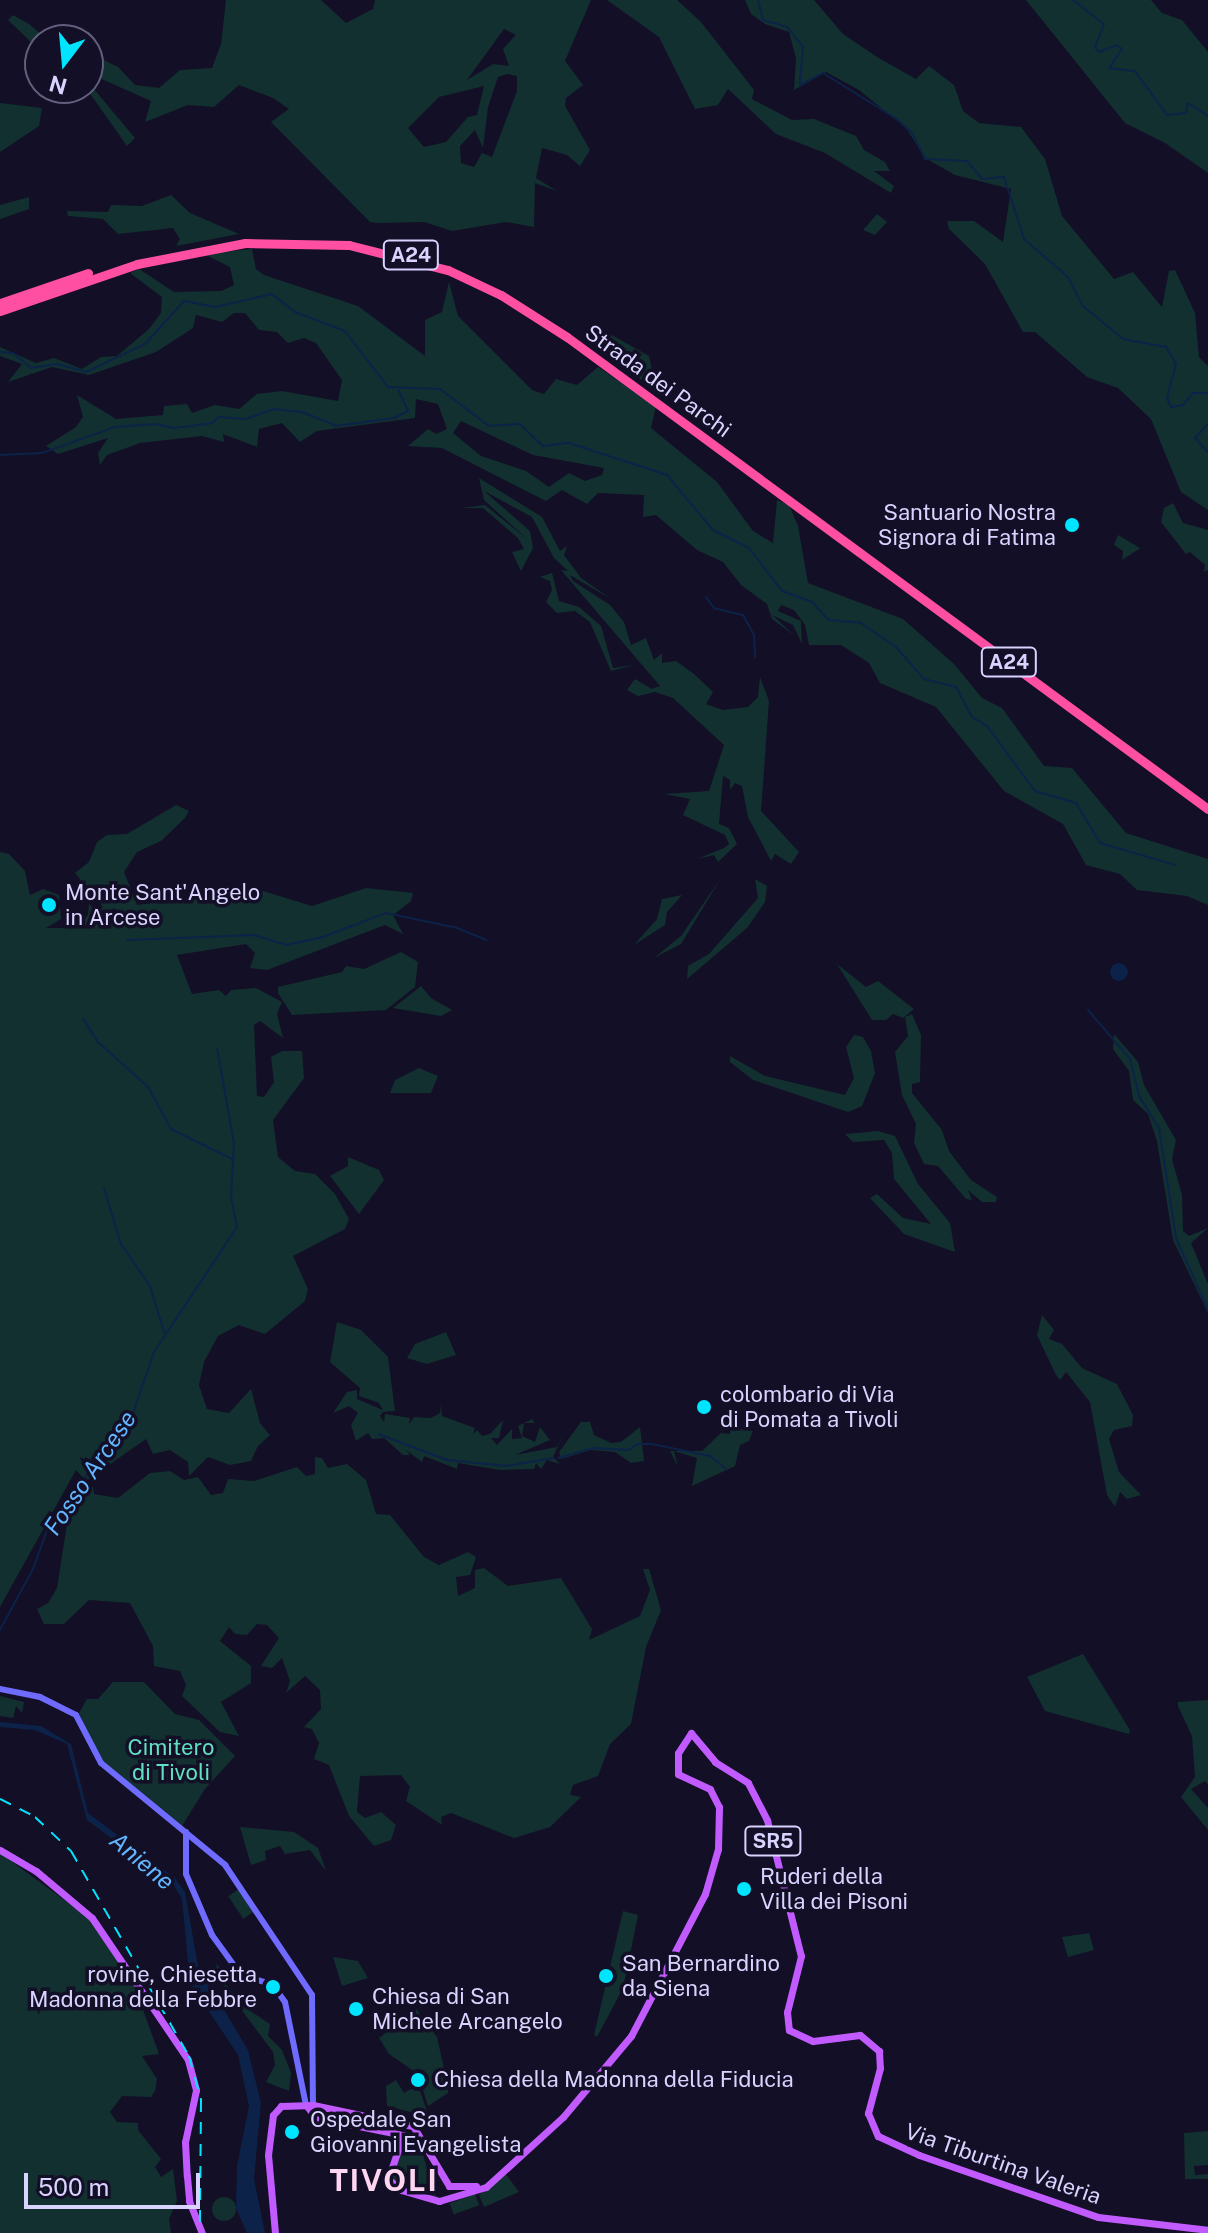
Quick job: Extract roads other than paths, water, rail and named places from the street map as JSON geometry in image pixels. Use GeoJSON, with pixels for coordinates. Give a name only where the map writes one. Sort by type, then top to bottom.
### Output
{"type":"FeatureCollection","features":[{"type":"Feature","properties":{"kind":"highway","name":"Strada dei Parchi"},"geometry":{"type":"LineString","coordinates":[[0,303],[110,267],[227,242],[305,238],[384,248],[444,266],[521,303],[1208,807]]}},
{"type":"Feature","properties":{"kind":"highway","name":"Strada dei Parchi"},"geometry":{"type":"LineString","coordinates":[[0,311],[124,267],[215,247],[304,241],[383,251],[448,270],[521,307],[764,480]]}},
{"type":"Feature","properties":{"kind":"main road"},"geometry":{"type":"LineString","coordinates":[[0,1689],[37,1696],[76,1715],[101,1763],[224,1862],[311,1991],[310,2109]]}},
{"type":"Feature","properties":{"kind":"main road","name":"Via Tiburtina Valeria"},"geometry":{"type":"LineString","coordinates":[[475,2190],[514,2162],[618,2055],[703,1900],[718,1849],[719,1807],[710,1789],[678,1774],[679,1751],[691,1733],[715,1762],[748,1783],[768,1823],[801,1956],[787,2025],[804,2040],[856,2035],[875,2044],[880,2068],[868,2113],[880,2137],[1098,2217],[1208,2230]]}},
{"type":"Feature","properties":{"kind":"main road"},"geometry":{"type":"LineString","coordinates":[[186,1832],[186,1874],[212,1935],[242,1975],[273,1985],[285,2001],[310,2109]]}},
{"type":"Feature","properties":{"kind":"main road"},"geometry":{"type":"LineString","coordinates":[[0,1850],[39,1873],[94,1920],[188,2060],[196,2090],[185,2140],[187,2176],[194,2217],[202,2233]]}},
{"type":"Feature","properties":{"kind":"main road"},"geometry":{"type":"LineString","coordinates":[[275,2233],[268,2171],[273,2115],[280,2107],[310,2109],[418,2128],[445,2181],[455,2190],[475,2190]]}},
{"type":"Feature","properties":{"kind":"main road"},"geometry":{"type":"LineString","coordinates":[[310,2109],[403,2135],[388,2177],[401,2190],[441,2201],[475,2190]]}},
{"type":"Feature","properties":{"kind":"water"},"geometry":{"type":"Polygon","coordinates":[[[1119,963],[1128,972],[1119,981],[1110,972],[1119,963]]]}},
{"type":"Feature","properties":{"kind":"water"},"geometry":{"type":"Polygon","coordinates":[[[0,1722],[41,1726],[71,1744],[88,1813],[174,1877],[185,1892],[198,1966],[248,2050],[261,2103],[254,2179],[265,2233],[247,2233],[236,2208],[237,2166],[249,2106],[238,2055],[190,1983],[182,1899],[173,1884],[87,1820],[67,1744],[35,1730],[0,1727],[0,1722]]]}},
{"type":"Feature","properties":{"kind":"waterway"},"geometry":{"type":"LineString","coordinates":[[758,0],[763,20],[787,27],[803,47],[800,85],[823,73],[897,119],[912,133],[925,159],[967,161],[982,179],[1004,177],[1024,239],[1068,277],[1083,306],[1123,339],[1166,347],[1176,364],[1167,398],[1171,407],[1183,405],[1193,393],[1208,393]]}},
{"type":"Feature","properties":{"kind":"waterway"},"geometry":{"type":"LineString","coordinates":[[1073,0],[1104,24],[1095,47],[1099,52],[1117,45],[1122,49],[1109,68],[1135,71],[1167,115],[1186,113],[1188,103],[1208,116]]}},
{"type":"Feature","properties":{"kind":"waterway"},"geometry":{"type":"LineString","coordinates":[[0,352],[13,353],[31,368],[57,364],[86,372],[145,344],[184,301],[215,307],[272,294],[295,312],[345,331],[388,387],[440,389],[489,426],[520,424],[543,446],[569,443],[667,475],[713,530],[749,548],[782,591],[812,602],[829,620],[861,623],[896,647],[924,679],[956,687],[972,717],[987,726],[1035,791],[1076,803],[1100,843],[1175,865]]}},
{"type":"Feature","properties":{"kind":"waterway"},"geometry":{"type":"LineString","coordinates":[[0,455],[42,453],[115,427],[155,424],[174,428],[212,423],[219,417],[246,419],[273,409],[302,412],[336,426],[394,418],[408,411],[398,390]]}},
{"type":"Feature","properties":{"kind":"waterway"},"geometry":{"type":"LineString","coordinates":[[1208,424],[1195,438],[1208,452]]}},
{"type":"Feature","properties":{"kind":"waterway"},"geometry":{"type":"LineString","coordinates":[[706,597],[714,608],[743,615],[754,635],[755,657]]}},
{"type":"Feature","properties":{"kind":"waterway"},"geometry":{"type":"LineString","coordinates":[[127,940],[254,935],[286,945],[320,938],[386,913],[457,928],[487,940]]}},
{"type":"Feature","properties":{"kind":"waterway"},"geometry":{"type":"LineString","coordinates":[[1088,1010],[1130,1059],[1139,1096],[1159,1128],[1176,1238],[1208,1310]]}},
{"type":"Feature","properties":{"kind":"waterway"},"geometry":{"type":"LineString","coordinates":[[83,1019],[98,1042],[148,1087],[171,1129],[234,1160]]}},
{"type":"Feature","properties":{"kind":"waterway","name":"Fosso Arcese"},"geometry":{"type":"LineString","coordinates":[[0,1630],[33,1569],[48,1527],[133,1413],[154,1352],[237,1227],[231,1195],[234,1144],[217,1048]]}},
{"type":"Feature","properties":{"kind":"waterway"},"geometry":{"type":"LineString","coordinates":[[104,1188],[121,1244],[150,1286],[164,1332]]}},
{"type":"Feature","properties":{"kind":"waterway"},"geometry":{"type":"LineString","coordinates":[[378,1434],[447,1460],[507,1466],[553,1458]]}},
{"type":"Feature","properties":{"kind":"waterway"},"geometry":{"type":"LineString","coordinates":[[558,1458],[592,1448],[629,1450],[637,1444],[652,1444],[710,1456],[727,1470]]}},
{"type":"Feature","properties":{"kind":"railway"},"geometry":{"type":"LineString","coordinates":[[0,1799],[35,1817],[71,1851],[189,2056],[201,2100],[200,2227]]}},
{"type":"Feature","properties":{"kind":"place","name":"Santuario Nostra Signora di Fatima"},"geometry":{"type":"Point","coordinates":[1072,525]}},
{"type":"Feature","properties":{"kind":"place","name":"Monte Sant'Angelo in Arcese"},"geometry":{"type":"Point","coordinates":[49,905]}},
{"type":"Feature","properties":{"kind":"place","name":"colombario di Via di Pomata a Tivoli"},"geometry":{"type":"Point","coordinates":[704,1407]}},
{"type":"Feature","properties":{"kind":"place","name":"Ruderi della Villa dei Pisoni"},"geometry":{"type":"Point","coordinates":[744,1889]}},
{"type":"Feature","properties":{"kind":"place","name":"San Bernardino da Siena"},"geometry":{"type":"Point","coordinates":[606,1976]}},
{"type":"Feature","properties":{"kind":"place","name":"rovine, Chiesetta Madonna della Febbre"},"geometry":{"type":"Point","coordinates":[273,1987]}},
{"type":"Feature","properties":{"kind":"place","name":"Chiesa di San Michele Arcangelo"},"geometry":{"type":"Point","coordinates":[356,2009]}},
{"type":"Feature","properties":{"kind":"place","name":"Chiesa della Madonna della Fiducia"},"geometry":{"type":"Point","coordinates":[418,2080]}},
{"type":"Feature","properties":{"kind":"place","name":"Ospedale San Giovanni Evangelista"},"geometry":{"type":"Point","coordinates":[292,2132]}},
{"type":"Feature","properties":{"kind":"district","name":"TIVOLI"},"geometry":{"type":"Point","coordinates":[384,2180]}},
{"type":"Feature","properties":{"kind":"park label","name":"Cimitero di Tivoli"},"geometry":{"type":"Point","coordinates":[171,1760]}},
{"type":"Feature","properties":{"kind":"water label","name":"Aniene"},"geometry":{"type":"Point","coordinates":[142,1861]}}]}
